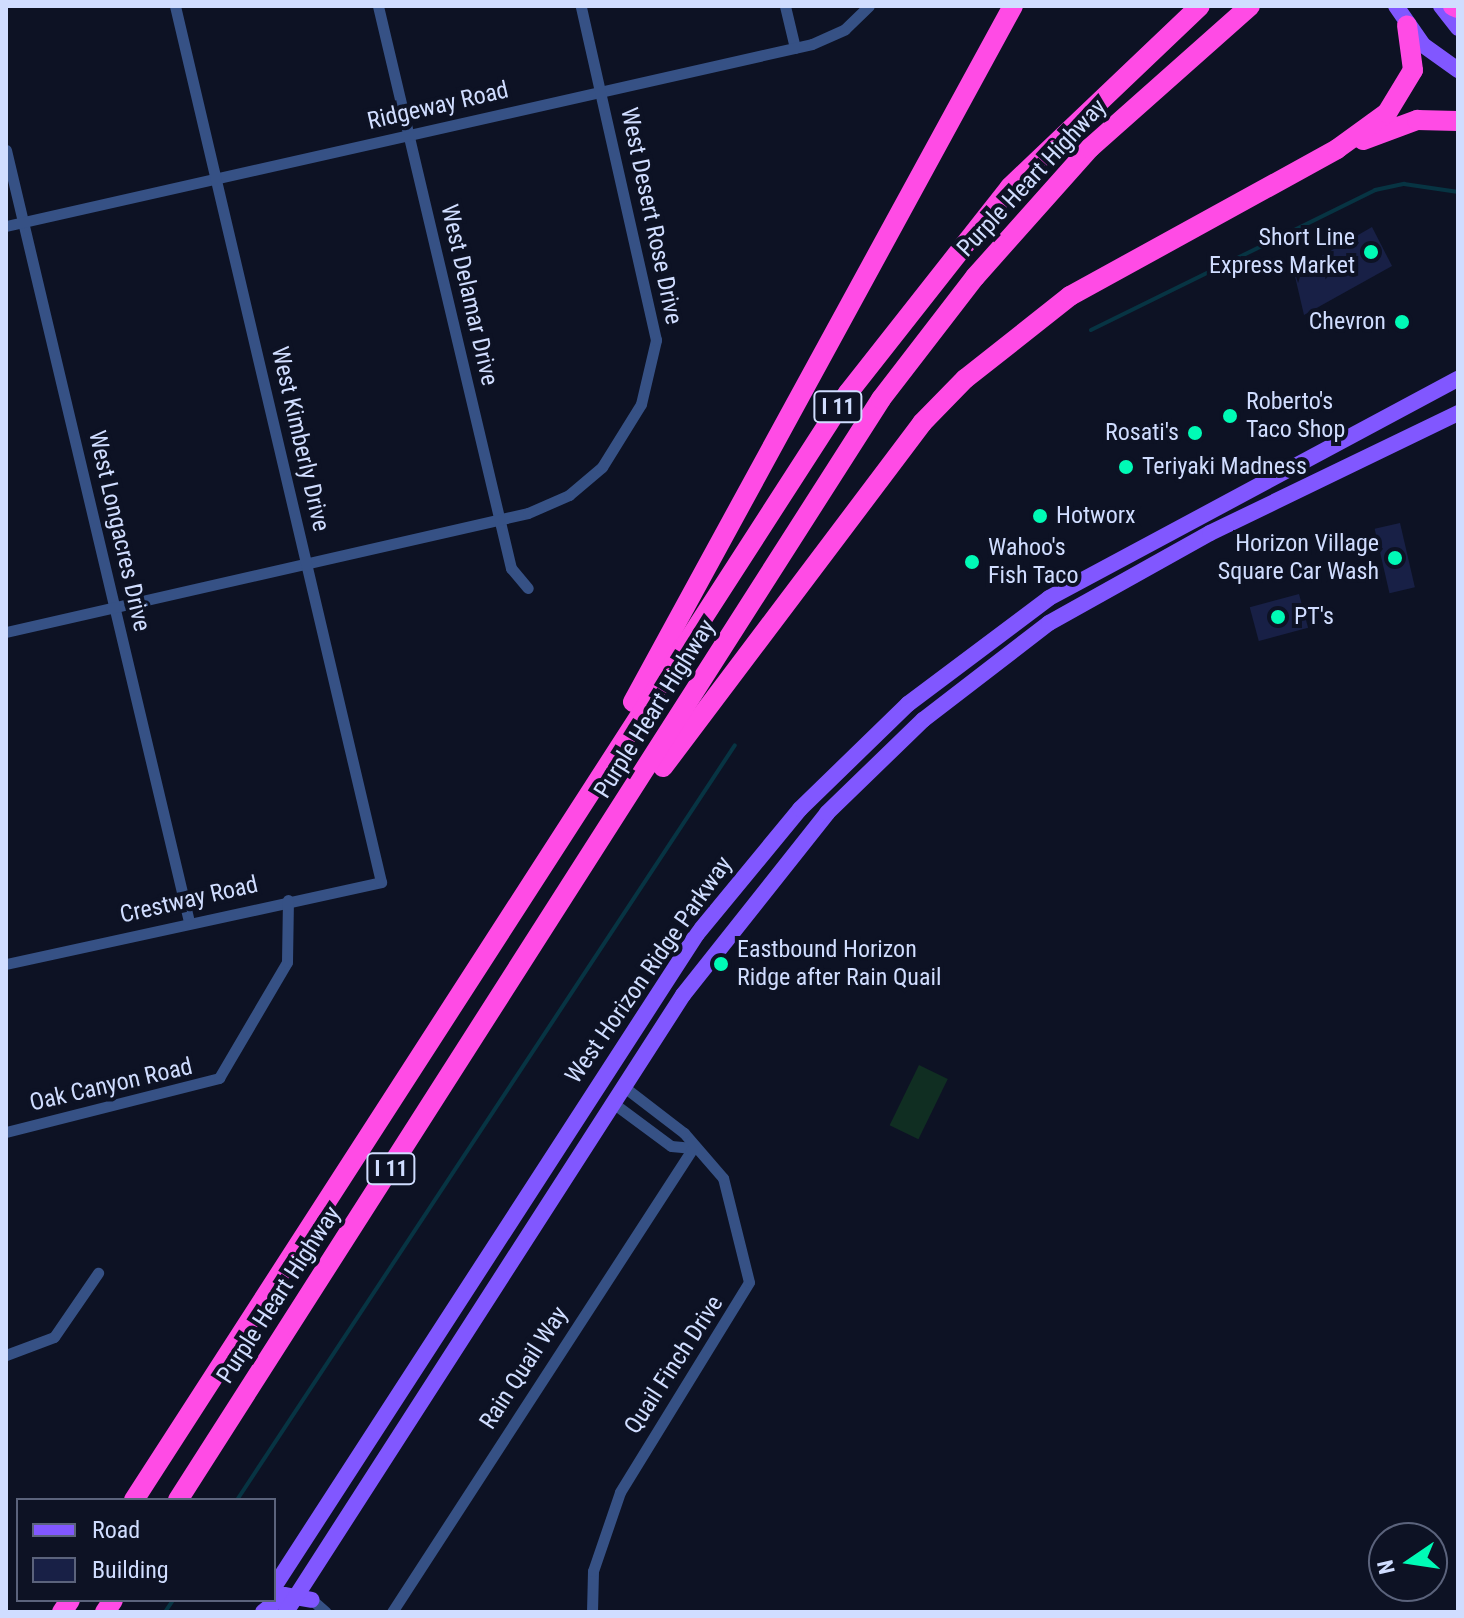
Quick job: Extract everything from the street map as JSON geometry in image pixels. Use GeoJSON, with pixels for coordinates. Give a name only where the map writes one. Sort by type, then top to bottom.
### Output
{"type":"FeatureCollection","features":[{"type":"Feature","properties":{"kind":"highway"},"geometry":{"type":"LineString","coordinates":[[544,863],[1013,6]]}},
{"type":"Feature","properties":{"kind":"highway","name":"Purple Heart Highway"},"geometry":{"type":"LineString","coordinates":[[135,1498],[848,393],[932,277],[1056,137],[1200,6]]}},
{"type":"Feature","properties":{"kind":"highway","name":"Purple Heart Highway"},"geometry":{"type":"LineString","coordinates":[[179,1498],[605,839],[827,480],[928,338],[1090,148],[1250,6]]}},
{"type":"Feature","properties":{"kind":"highway"},"geometry":{"type":"LineString","coordinates":[[1337,149],[1403,95],[1414,57],[1407,25]]}},
{"type":"Feature","properties":{"kind":"highway"},"geometry":{"type":"LineString","coordinates":[[605,839],[922,423],[965,379],[1070,296],[1337,149],[1417,120],[1458,121]]}},
{"type":"Feature","properties":{"kind":"main road"},"geometry":{"type":"LineString","coordinates":[[1396,6],[1407,25],[1458,70]]}},
{"type":"Feature","properties":{"kind":"main road"},"geometry":{"type":"LineString","coordinates":[[1441,6],[1458,28]]}},
{"type":"Feature","properties":{"kind":"main road","name":"West Horizon Ridge Parkway"},"geometry":{"type":"LineString","coordinates":[[276,1584],[662,986],[795,815],[908,704],[995,636],[1133,551],[1458,379]]}},
{"type":"Feature","properties":{"kind":"main road","name":"West Horizon Ridge Parkway"},"geometry":{"type":"LineString","coordinates":[[286,1612],[305,1597],[310,1574],[623,1086],[720,941],[810,832],[960,689],[1032,635],[1143,569],[1458,413]]}},
{"type":"Feature","properties":{"kind":"main road"},"geometry":{"type":"LineString","coordinates":[[1316,454],[1328,478]]}},
{"type":"Feature","properties":{"kind":"main road"},"geometry":{"type":"LineString","coordinates":[[1133,551],[1143,569]]}},
{"type":"Feature","properties":{"kind":"main road"},"geometry":{"type":"LineString","coordinates":[[960,689],[958,675],[989,651],[995,636]]}},
{"type":"Feature","properties":{"kind":"main road"},"geometry":{"type":"LineString","coordinates":[[795,815],[810,832]]}},
{"type":"Feature","properties":{"kind":"main road"},"geometry":{"type":"LineString","coordinates":[[613,1103],[610,1084],[657,1009],[662,986]]}},
{"type":"Feature","properties":{"kind":"main road"},"geometry":{"type":"LineString","coordinates":[[260,1612],[305,1597]]}},
{"type":"Feature","properties":{"kind":"street","name":"West Kimberly Drive"},"geometry":{"type":"LineString","coordinates":[[175,6],[381,882]]}},
{"type":"Feature","properties":{"kind":"street","name":"West Delamar Drive"},"geometry":{"type":"LineString","coordinates":[[378,6],[511,568],[528,588]]}},
{"type":"Feature","properties":{"kind":"street","name":"West Desert Rose Drive"},"geometry":{"type":"LineString","coordinates":[[6,632],[499,519],[569,495],[627,432],[651,377],[656,340],[581,6]]}},
{"type":"Feature","properties":{"kind":"street"},"geometry":{"type":"LineString","coordinates":[[785,6],[795,48]]}},
{"type":"Feature","properties":{"kind":"street","name":"Ridgeway Road"},"geometry":{"type":"LineString","coordinates":[[6,226],[795,48],[837,35],[869,6]]}},
{"type":"Feature","properties":{"kind":"street","name":"West Longacres Drive"},"geometry":{"type":"LineString","coordinates":[[6,150],[189,922]]}},
{"type":"Feature","properties":{"kind":"street","name":"Crestway Road"},"geometry":{"type":"LineString","coordinates":[[6,964],[381,882]]}},
{"type":"Feature","properties":{"kind":"street","name":"Oak Canyon Road"},"geometry":{"type":"LineString","coordinates":[[6,1132],[219,1078],[287,962],[288,900]]}},
{"type":"Feature","properties":{"kind":"street","name":"Quail Finch Drive"},"geometry":{"type":"LineString","coordinates":[[592,1612],[593,1571],[620,1492],[749,1282],[723,1178],[693,1148],[684,1133],[623,1086]]}},
{"type":"Feature","properties":{"kind":"street","name":"Quail Finch Drive"},"geometry":{"type":"LineString","coordinates":[[613,1103],[671,1146],[693,1148]]}},
{"type":"Feature","properties":{"kind":"street","name":"Rain Quail Way"},"geometry":{"type":"LineString","coordinates":[[392,1612],[693,1148]]}},
{"type":"Feature","properties":{"kind":"street"},"geometry":{"type":"LineString","coordinates":[[6,1355],[54,1337],[98,1273]]}},
{"type":"Feature","properties":{"kind":"street"},"geometry":{"type":"LineString","coordinates":[[305,1597],[326,1612]]}},
{"type":"Feature","properties":{"kind":"green space"},"geometry":{"type":"Polygon","coordinates":[[[919,1065],[948,1079],[918,1139],[890,1125],[919,1065]]]}},
{"type":"Feature","properties":{"kind":"building"},"geometry":{"type":"Polygon","coordinates":[[[1372,227],[1392,266],[1304,315],[1294,272],[1372,227]]]}},
{"type":"Feature","properties":{"kind":"building","name":"Horizon Village Square Car Wash"},"geometry":{"type":"Polygon","coordinates":[[[1400,523],[1415,587],[1390,593],[1375,529],[1400,523]]]}},
{"type":"Feature","properties":{"kind":"building","name":"PT's"},"geometry":{"type":"Polygon","coordinates":[[[1299,594],[1308,628],[1259,641],[1250,607],[1299,594]]]}},
{"type":"Feature","properties":{"kind":"waterway"},"geometry":{"type":"LineString","coordinates":[[1091,330],[1375,190],[1404,184],[1458,192]]}},
{"type":"Feature","properties":{"kind":"waterway"},"geometry":{"type":"LineString","coordinates":[[238,1498],[735,745]]}},
{"type":"Feature","properties":{"kind":"waterway"},"geometry":{"type":"LineString","coordinates":[[165,1612],[172,1602]]}},
{"type":"Feature","properties":{"kind":"place","name":"Short Line Express Market"},"geometry":{"type":"Point","coordinates":[1371,252]}},
{"type":"Feature","properties":{"kind":"place","name":"Chevron"},"geometry":{"type":"Point","coordinates":[1402,322]}},
{"type":"Feature","properties":{"kind":"place","name":"Roberto's Taco Shop"},"geometry":{"type":"Point","coordinates":[1230,416]}},
{"type":"Feature","properties":{"kind":"place","name":"Rosati's"},"geometry":{"type":"Point","coordinates":[1195,433]}},
{"type":"Feature","properties":{"kind":"place","name":"Teriyaki Madness"},"geometry":{"type":"Point","coordinates":[1126,467]}},
{"type":"Feature","properties":{"kind":"place","name":"Hotworx"},"geometry":{"type":"Point","coordinates":[1040,516]}},
{"type":"Feature","properties":{"kind":"place","name":"Horizon Village Square Car Wash"},"geometry":{"type":"Point","coordinates":[1395,558]}},
{"type":"Feature","properties":{"kind":"place","name":"Wahoo's Fish Taco"},"geometry":{"type":"Point","coordinates":[972,562]}},
{"type":"Feature","properties":{"kind":"place","name":"PT's"},"geometry":{"type":"Point","coordinates":[1278,617]}},
{"type":"Feature","properties":{"kind":"place","name":"Eastbound Horizon Ridge after Rain Quail"},"geometry":{"type":"Point","coordinates":[721,964]}}]}
